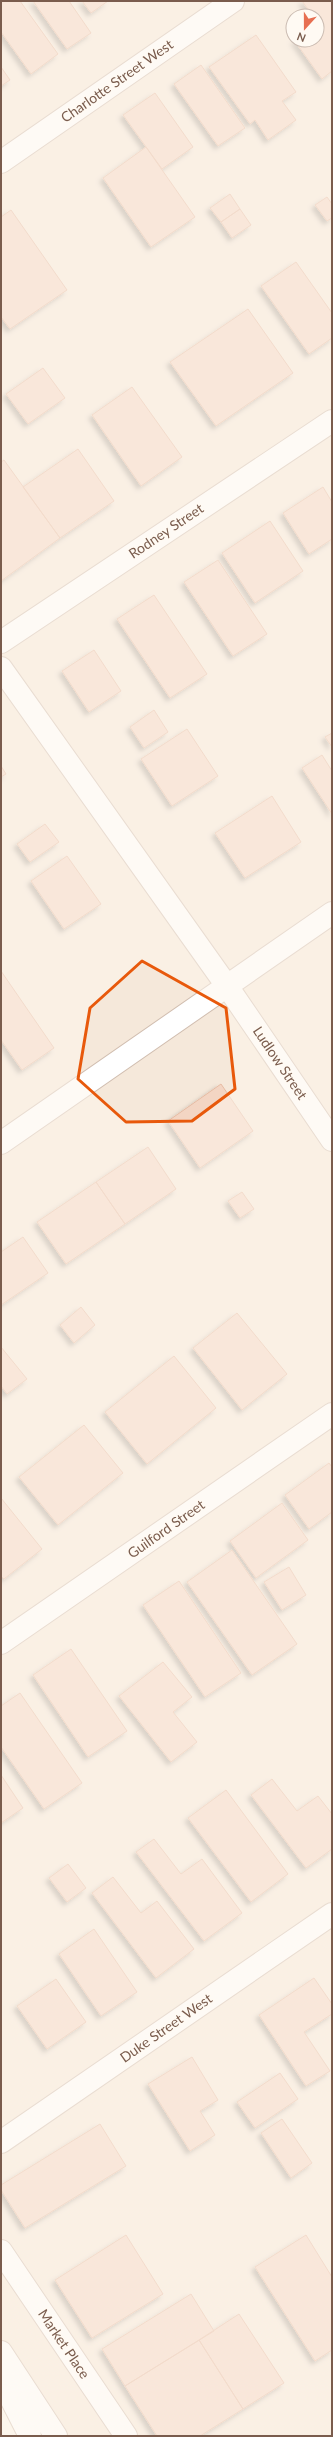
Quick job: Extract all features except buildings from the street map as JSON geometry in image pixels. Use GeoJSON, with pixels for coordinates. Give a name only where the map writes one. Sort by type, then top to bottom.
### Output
{"type":"FeatureCollection","features":[{"type":"Feature","properties":{"kind":"street","name":"Charlotte Street West"},"geometry":{"type":"LineString","coordinates":[[1,162],[233,1]]}},
{"type":"Feature","properties":{"kind":"street","name":"Rodney Street"},"geometry":{"type":"LineString","coordinates":[[1,642],[332,420]]}},
{"type":"Feature","properties":{"kind":"street","name":"Ludlow Street"},"geometry":{"type":"LineString","coordinates":[[1,668],[227,986],[332,1140]]}},
{"type":"Feature","properties":{"kind":"street"},"geometry":{"type":"LineString","coordinates":[[1,1143],[332,914]]}},
{"type":"Feature","properties":{"kind":"street","name":"Guilford Street"},"geometry":{"type":"LineString","coordinates":[[1,1643],[332,1414]]}},
{"type":"Feature","properties":{"kind":"street","name":"Duke Street West"},"geometry":{"type":"LineString","coordinates":[[1,2142],[332,1914]]}},
{"type":"Feature","properties":{"kind":"street","name":"Market Place"},"geometry":{"type":"LineString","coordinates":[[1,2251],[126,2436]]}},
{"type":"Feature","properties":{"kind":"street"},"geometry":{"type":"LineString","coordinates":[[1,2352],[56,2436]]}},
{"type":"Feature","properties":{"kind":"street"},"geometry":{"type":"LineString","coordinates":[[1,2379],[30,2436]]}},
{"type":"Feature","properties":{"kind":"highlighted area"},"geometry":{"type":"Polygon","coordinates":[[[142,961],[226,1008],[235,1089],[192,1121],[126,1122],[78,1079],[90,1008],[142,961]]]}},
{"type":"Feature","properties":{"kind":"shaded area"},"geometry":{"type":"Polygon","coordinates":[[[1,1],[332,1],[332,2436],[56,2436],[1,2352],[1,1]]]}}]}
